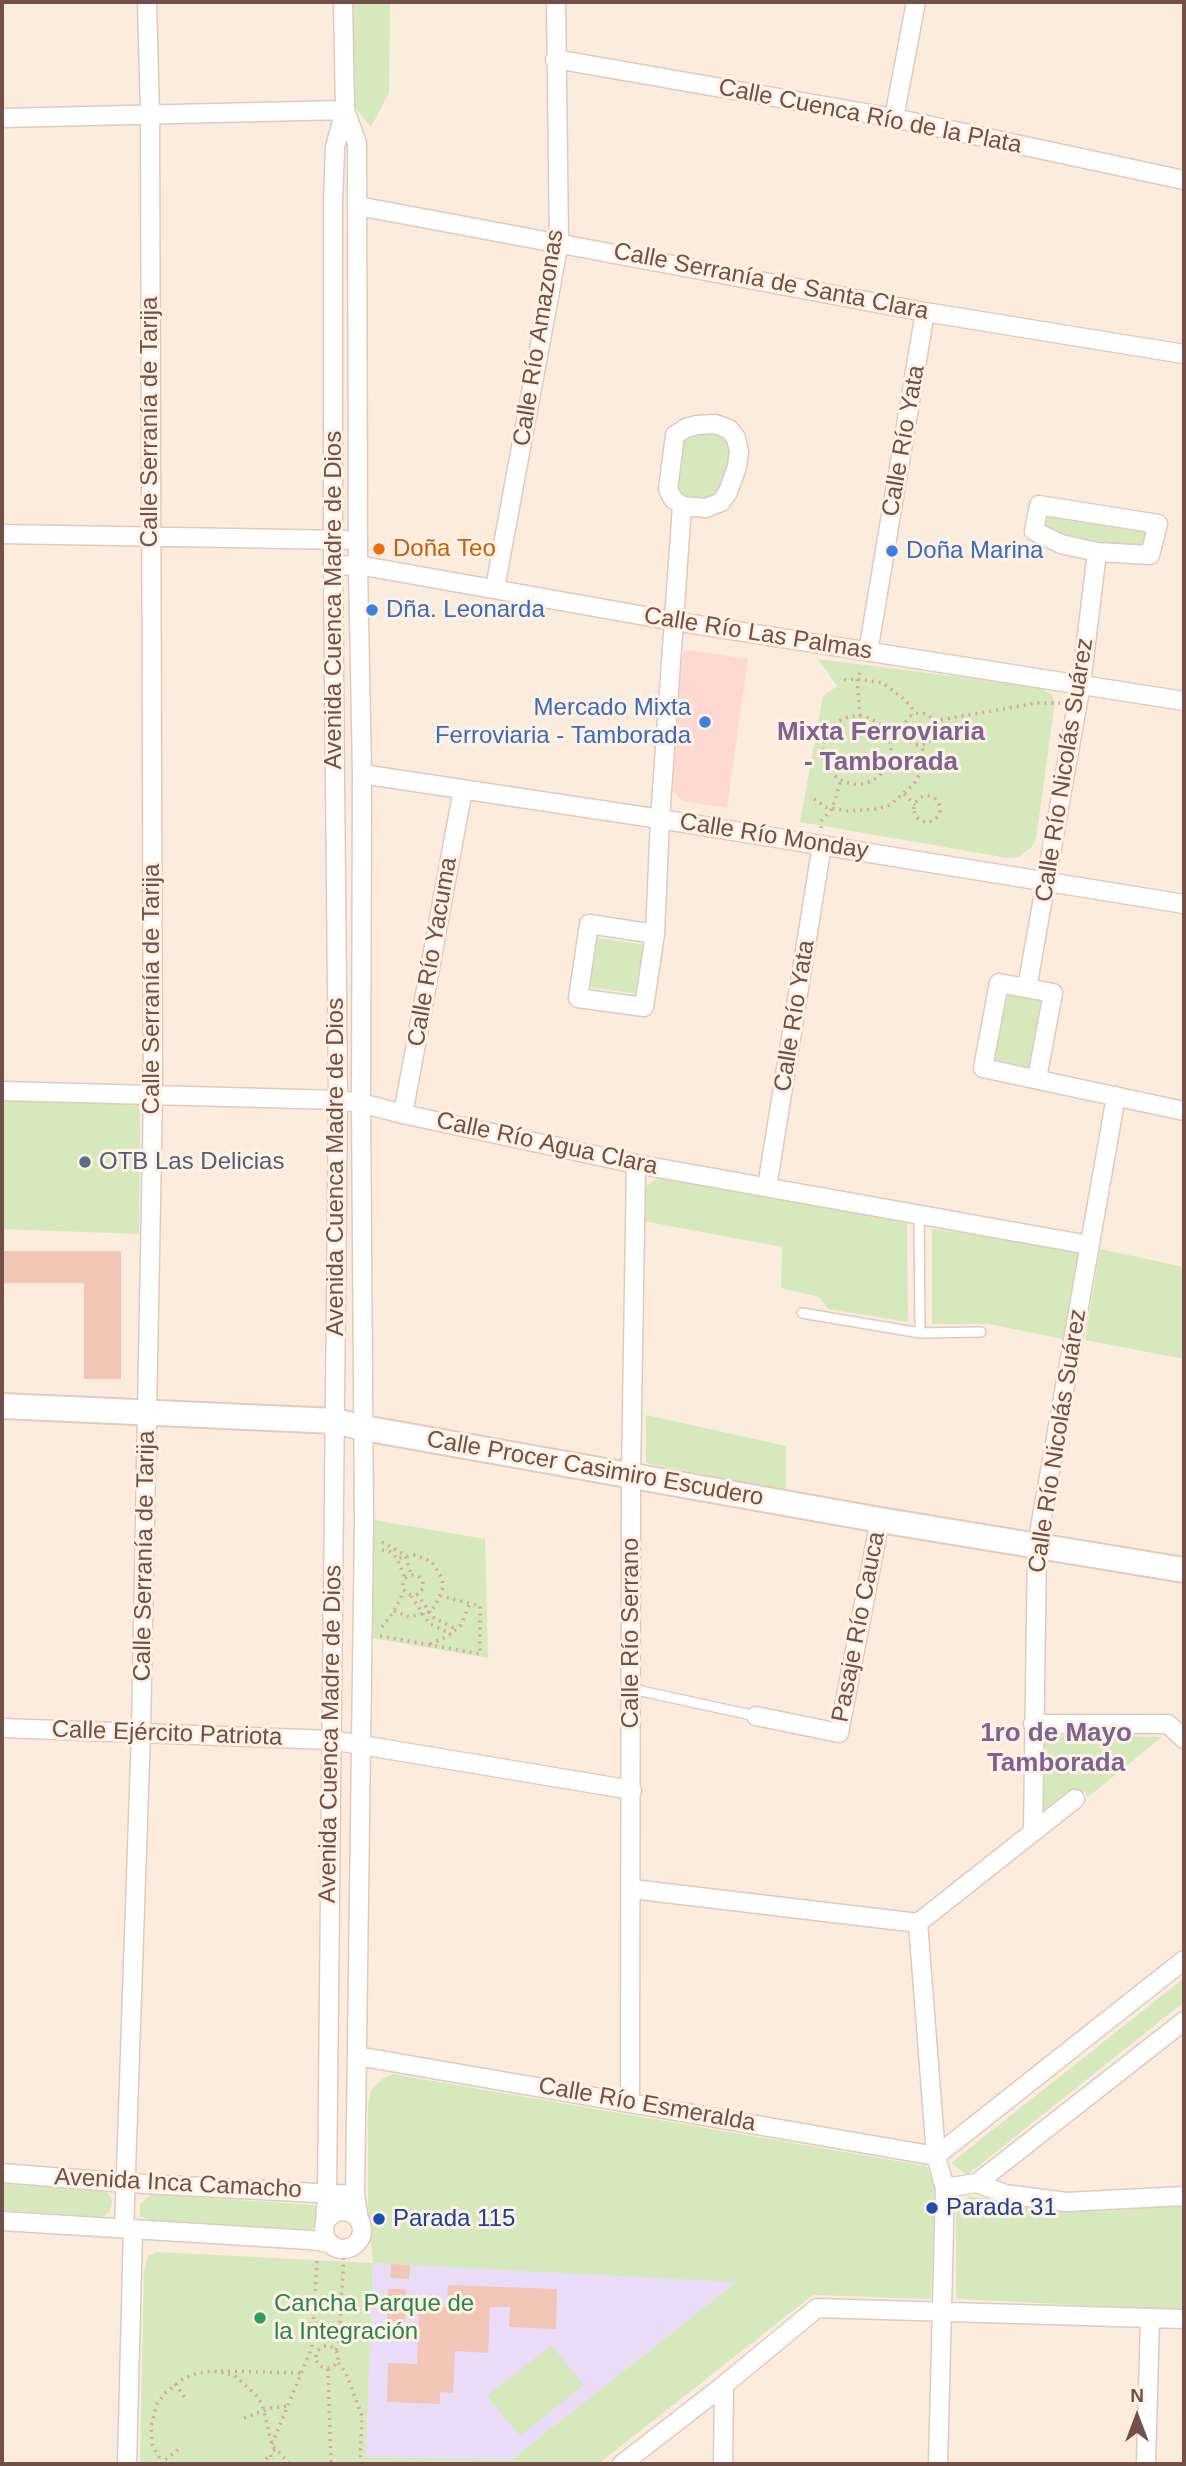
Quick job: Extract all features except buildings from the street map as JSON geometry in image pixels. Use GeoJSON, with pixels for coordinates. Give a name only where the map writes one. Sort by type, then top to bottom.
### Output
{"type":"FeatureCollection","features":[{"type":"Feature","properties":{"kind":"main road","name":"Calle Procer Casimiro Escudero"},"geometry":{"type":"LineString","coordinates":[[2,1406],[335,1421],[880,1520],[1184,1570]]}},
{"type":"Feature","properties":{"kind":"street","name":"Calle Serranía de Tarija"},"geometry":{"type":"LineString","coordinates":[[127,2464],[127,2183],[149,1411],[153,1095],[150,114],[146,2]]}},
{"type":"Feature","properties":{"kind":"street","name":"Avenida Cuenca Madre de Dios"},"geometry":{"type":"LineString","coordinates":[[329,2240],[327,2193],[338,1100],[333,203],[335,147],[345,110],[343,2]]}},
{"type":"Feature","properties":{"kind":"street","name":"Calle Río Amazonas"},"geometry":{"type":"LineString","coordinates":[[495,588],[559,242],[556,2]]}},
{"type":"Feature","properties":{"kind":"street"},"geometry":{"type":"LineString","coordinates":[[894,118],[916,2]]}},
{"type":"Feature","properties":{"kind":"street","name":"Calle Cuenca Río de la Plata"},"geometry":{"type":"LineString","coordinates":[[555,59],[894,118],[1184,180]]}},
{"type":"Feature","properties":{"kind":"street"},"geometry":{"type":"LineString","coordinates":[[2,118],[345,110]]}},
{"type":"Feature","properties":{"kind":"street","name":"Avenida Cuenca Madre de Dios"},"geometry":{"type":"LineString","coordinates":[[345,110],[358,143],[364,1428],[355,2194],[359,2220]]}},
{"type":"Feature","properties":{"kind":"street","name":"Calle Serranía de Santa Clara"},"geometry":{"type":"LineString","coordinates":[[358,206],[925,312],[1184,354]]}},
{"type":"Feature","properties":{"kind":"street","name":"Calle Río Yata"},"geometry":{"type":"LineString","coordinates":[[868,652],[925,312]]}},
{"type":"Feature","properties":{"kind":"street"},"geometry":{"type":"LineString","coordinates":[[715,424],[729,429],[736,438],[739,451],[737,467],[728,492],[721,502],[706,508],[682,506],[673,499],[668,489],[675,435],[696,425],[715,424]]}},
{"type":"Feature","properties":{"kind":"street"},"geometry":{"type":"LineString","coordinates":[[1039,505],[1158,524],[1150,555],[1097,552],[1061,544],[1034,531],[1039,505]]}},
{"type":"Feature","properties":{"kind":"street"},"geometry":{"type":"LineString","coordinates":[[655,934],[589,924],[578,998],[644,1007],[655,934],[660,819],[682,506]]}},
{"type":"Feature","properties":{"kind":"street"},"geometry":{"type":"LineString","coordinates":[[2,534],[359,540]]}},
{"type":"Feature","properties":{"kind":"street","name":"Calle Río Nicolás Suárez"},"geometry":{"type":"LineString","coordinates":[[1027,988],[1081,684],[1097,552]]}},
{"type":"Feature","properties":{"kind":"street","name":"Calle Río Las Palmas"},"geometry":{"type":"LineString","coordinates":[[333,566],[358,565],[673,621],[1184,701]]}},
{"type":"Feature","properties":{"kind":"street","name":"Calle Río Monday"},"geometry":{"type":"LineString","coordinates":[[362,774],[660,819],[1184,904]]}},
{"type":"Feature","properties":{"kind":"street","name":"Calle Río Yacuma"},"geometry":{"type":"LineString","coordinates":[[403,1114],[463,789]]}},
{"type":"Feature","properties":{"kind":"street","name":"Calle Río Yata"},"geometry":{"type":"LineString","coordinates":[[767,1187],[822,845]]}},
{"type":"Feature","properties":{"kind":"street"},"geometry":{"type":"LineString","coordinates":[[1037,1078],[1053,993],[999,983],[983,1068],[1184,1111]]}},
{"type":"Feature","properties":{"kind":"street","name":"Calle Río Agua Clara"},"geometry":{"type":"LineString","coordinates":[[2,1091],[338,1100],[361,1103],[636,1164],[1089,1245]]}},
{"type":"Feature","properties":{"kind":"street","name":"Calle Río Nicolás Suárez"},"geometry":{"type":"LineString","coordinates":[[1033,1831],[1037,1545],[1116,1096]]}},
{"type":"Feature","properties":{"kind":"street","name":"Calle Río Serrano"},"geometry":{"type":"LineString","coordinates":[[630,2102],[631,1475],[636,1164]]}},
{"type":"Feature","properties":{"kind":"street","name":"Pasaje Río Cauca"},"geometry":{"type":"LineString","coordinates":[[756,1716],[839,1733],[880,1520]]}},
{"type":"Feature","properties":{"kind":"street"},"geometry":{"type":"LineString","coordinates":[[1033,1724],[1168,1724],[1184,1738]]}},
{"type":"Feature","properties":{"kind":"street","name":"Calle Ejército Patriota"},"geometry":{"type":"LineString","coordinates":[[2,1728],[331,1740],[360,1744]]}},
{"type":"Feature","properties":{"kind":"street"},"geometry":{"type":"LineString","coordinates":[[360,1744],[632,1790]]}},
{"type":"Feature","properties":{"kind":"street"},"geometry":{"type":"LineString","coordinates":[[632,1889],[918,1923],[1075,1799]]}},
{"type":"Feature","properties":{"kind":"street"},"geometry":{"type":"LineString","coordinates":[[918,1923],[936,2156],[945,2188],[938,2464]]}},
{"type":"Feature","properties":{"kind":"street"},"geometry":{"type":"LineString","coordinates":[[936,2156],[1184,1961]]}},
{"type":"Feature","properties":{"kind":"street"},"geometry":{"type":"LineString","coordinates":[[945,2188],[977,2183],[1184,2021]]}},
{"type":"Feature","properties":{"kind":"street","name":"Calle Río Esmeralda"},"geometry":{"type":"LineString","coordinates":[[357,2056],[936,2156]]}},
{"type":"Feature","properties":{"kind":"street","name":"Avenida Inca Camacho"},"geometry":{"type":"LineString","coordinates":[[2,2173],[127,2183],[355,2194]]}},
{"type":"Feature","properties":{"kind":"street"},"geometry":{"type":"LineString","coordinates":[[977,2183],[1005,2194],[1066,2202],[1184,2196]]}},
{"type":"Feature","properties":{"kind":"street"},"geometry":{"type":"LineString","coordinates":[[343,2211],[350,2212],[359,2220],[363,2230],[359,2241],[329,2240],[332,2215],[343,2211]]}},
{"type":"Feature","properties":{"kind":"street","name":"Avenida Inca Camacho"},"geometry":{"type":"LineString","coordinates":[[2,2221],[329,2240]]}},
{"type":"Feature","properties":{"kind":"street"},"geometry":{"type":"LineString","coordinates":[[622,2464],[817,2308],[1184,2319]]}},
{"type":"Feature","properties":{"kind":"street"},"geometry":{"type":"LineString","coordinates":[[1146,2464],[1150,2318]]}},
{"type":"Feature","properties":{"kind":"street"},"geometry":{"type":"LineString","coordinates":[[723,2464],[724,2385]]}},
{"type":"Feature","properties":{"kind":"lane"},"geometry":{"type":"LineString","coordinates":[[919,1215],[920,1334]]}},
{"type":"Feature","properties":{"kind":"lane"},"geometry":{"type":"LineString","coordinates":[[802,1313],[920,1334],[981,1332]]}},
{"type":"Feature","properties":{"kind":"lane","name":"Pasaje Río Cauca"},"geometry":{"type":"LineString","coordinates":[[632,1689],[756,1716]]}},
{"type":"Feature","properties":{"kind":"path"},"geometry":{"type":"LineString","coordinates":[[860,716],[857,679],[868,652]]}},
{"type":"Feature","properties":{"kind":"path"},"geometry":{"type":"LineString","coordinates":[[844,680],[883,683],[905,699],[912,708],[912,715],[905,724],[906,736],[915,744],[933,739],[936,727],[934,721],[925,713],[912,715]]}},
{"type":"Feature","properties":{"kind":"path"},"geometry":{"type":"LineString","coordinates":[[934,721],[1037,703],[1055,702],[1076,706]]}},
{"type":"Feature","properties":{"kind":"path"},"geometry":{"type":"LineString","coordinates":[[860,716],[873,719],[883,727],[890,739],[891,752],[888,765],[879,776],[854,784],[841,780],[831,772],[824,760],[823,747],[826,734],[835,724],[846,717],[860,716]]}},
{"type":"Feature","properties":{"kind":"path"},"geometry":{"type":"LineString","coordinates":[[814,799],[832,809],[846,811],[876,809],[890,804],[914,784],[922,770],[922,744]]}},
{"type":"Feature","properties":{"kind":"path"},"geometry":{"type":"LineString","coordinates":[[822,845],[821,821],[832,809],[841,780]]}},
{"type":"Feature","properties":{"kind":"path"},"geometry":{"type":"LineString","coordinates":[[904,794],[915,805],[915,815],[923,821],[932,821],[939,814],[939,804],[932,797],[922,798],[915,805]]}},
{"type":"Feature","properties":{"kind":"path"},"geometry":{"type":"LineString","coordinates":[[376,1541],[405,1555],[411,1574]]}},
{"type":"Feature","properties":{"kind":"path"},"geometry":{"type":"LineString","coordinates":[[376,1549],[390,1552],[397,1558],[405,1578]]}},
{"type":"Feature","properties":{"kind":"path"},"geometry":{"type":"LineString","coordinates":[[394,1611],[409,1617],[422,1615],[429,1612],[441,1596],[442,1578],[432,1562],[415,1555],[397,1558]]}},
{"type":"Feature","properties":{"kind":"path"},"geometry":{"type":"LineString","coordinates":[[411,1574],[402,1584],[404,1591],[394,1611],[376,1635],[481,1654],[480,1606],[441,1596]]}},
{"type":"Feature","properties":{"kind":"path"},"geometry":{"type":"LineString","coordinates":[[404,1591],[417,1594],[422,1589],[420,1577],[411,1574]]}},
{"type":"Feature","properties":{"kind":"path"},"geometry":{"type":"LineString","coordinates":[[410,1594],[430,1624],[451,1634]]}},
{"type":"Feature","properties":{"kind":"path"},"geometry":{"type":"LineString","coordinates":[[417,1594],[429,1612],[443,1624],[456,1629]]}},
{"type":"Feature","properties":{"kind":"path"},"geometry":{"type":"LineString","coordinates":[[428,1644],[451,1634],[467,1614],[470,1603]]}},
{"type":"Feature","properties":{"kind":"path"},"geometry":{"type":"LineString","coordinates":[[329,2240],[339,2342],[336,2350]]}},
{"type":"Feature","properties":{"kind":"path"},"geometry":{"type":"LineString","coordinates":[[270,2464],[273,2447],[309,2356],[329,2240]]}},
{"type":"Feature","properties":{"kind":"path"},"geometry":{"type":"LineString","coordinates":[[316,2356],[322,2347],[330,2346],[339,2356],[338,2363],[345,2371],[362,2416],[360,2464]]}},
{"type":"Feature","properties":{"kind":"path"},"geometry":{"type":"LineString","coordinates":[[309,2356],[316,2356]]}},
{"type":"Feature","properties":{"kind":"path"},"geometry":{"type":"LineString","coordinates":[[316,2356],[320,2366],[328,2369]]}},
{"type":"Feature","properties":{"kind":"path"},"geometry":{"type":"LineString","coordinates":[[328,2369],[338,2363]]}},
{"type":"Feature","properties":{"kind":"path"},"geometry":{"type":"LineString","coordinates":[[328,2369],[331,2464]]}},
{"type":"Feature","properties":{"kind":"path"},"geometry":{"type":"LineString","coordinates":[[179,2449],[162,2464],[152,2444],[153,2413],[164,2394],[175,2384],[198,2373],[213,2371],[302,2373]]}},
{"type":"Feature","properties":{"kind":"path"},"geometry":{"type":"LineString","coordinates":[[213,2371],[233,2375],[247,2385],[261,2404],[273,2447],[290,2464]]}},
{"type":"Feature","properties":{"kind":"path"},"geometry":{"type":"LineString","coordinates":[[175,2384],[186,2399]]}},
{"type":"Feature","properties":{"kind":"path"},"geometry":{"type":"LineString","coordinates":[[244,2418],[288,2406]]}},
{"type":"Feature","properties":{"kind":"path"},"geometry":{"type":"LineString","coordinates":[[261,2464],[271,2454]]}},
{"type":"Feature","properties":{"kind":"shaded area","name":"Mercado Mixta Ferroviaria - Tamborada"},"geometry":{"type":"Polygon","coordinates":[[[689,650],[748,659],[727,808],[683,801],[666,786],[676,658],[689,650]]]}},
{"type":"Feature","properties":{"kind":"shaded area"},"geometry":{"type":"Polygon","coordinates":[[[373,2263],[737,2281],[511,2460],[366,2457],[373,2263]]]}},
{"type":"Feature","properties":{"kind":"green space"},"geometry":{"type":"Polygon","coordinates":[[[352,2],[390,2],[389,93],[371,127],[353,105],[352,2]]]}},
{"type":"Feature","properties":{"kind":"green space"},"geometry":{"type":"Polygon","coordinates":[[[696,431],[713,431],[724,435],[730,441],[732,452],[730,465],[717,496],[705,500],[686,499],[676,487],[681,439],[696,431]]]}},
{"type":"Feature","properties":{"kind":"green space"},"geometry":{"type":"Polygon","coordinates":[[[1045,513],[1149,530],[1144,548],[1097,545],[1064,537],[1042,527],[1045,513]]]}},
{"type":"Feature","properties":{"kind":"green space"},"geometry":{"type":"Polygon","coordinates":[[[818,659],[1038,687],[1052,695],[1055,702],[1036,839],[1032,847],[1018,857],[1008,858],[800,822],[823,696],[837,686],[818,659]]]}},
{"type":"Feature","properties":{"kind":"green space"},"geometry":{"type":"Polygon","coordinates":[[[597,938],[645,945],[638,994],[590,987],[597,938]]]}},
{"type":"Feature","properties":{"kind":"green space"},"geometry":{"type":"Polygon","coordinates":[[[1005,993],[1046,1001],[1032,1068],[991,1059],[1005,993]]]}},
{"type":"Feature","properties":{"kind":"green space"},"geometry":{"type":"Polygon","coordinates":[[[2,1101],[140,1104],[139,1234],[2,1229],[2,1101]]]}},
{"type":"Feature","properties":{"kind":"green space"},"geometry":{"type":"Polygon","coordinates":[[[659,1177],[784,1197],[907,1223],[908,1322],[828,1309],[819,1297],[781,1288],[782,1247],[643,1221],[646,1186],[659,1177]]]}},
{"type":"Feature","properties":{"kind":"green space"},"geometry":{"type":"Polygon","coordinates":[[[932,1229],[1079,1249],[1063,1339],[989,1324],[932,1324],[932,1229]]]}},
{"type":"Feature","properties":{"kind":"green space"},"geometry":{"type":"Polygon","coordinates":[[[1100,1249],[1184,1267],[1184,1359],[1085,1340],[1100,1249]]]}},
{"type":"Feature","properties":{"kind":"green space"},"geometry":{"type":"Polygon","coordinates":[[[646,1415],[786,1446],[786,1490],[646,1463],[646,1415]]]}},
{"type":"Feature","properties":{"kind":"green space"},"geometry":{"type":"Polygon","coordinates":[[[374,1520],[485,1539],[488,1658],[372,1638],[374,1520]]]}},
{"type":"Feature","properties":{"kind":"green space"},"geometry":{"type":"Polygon","coordinates":[[[1050,1737],[1162,1737],[1088,1797],[1085,1792],[1078,1792],[1041,1817],[1041,1745],[1050,1737]]]}},
{"type":"Feature","properties":{"kind":"green space"},"geometry":{"type":"Polygon","coordinates":[[[1184,1978],[1184,2002],[967,2175],[951,2163],[1184,1978]]]}},
{"type":"Feature","properties":{"kind":"green space"},"geometry":{"type":"Polygon","coordinates":[[[392,2074],[926,2166],[936,2187],[931,2299],[813,2295],[598,2464],[140,2464],[144,2271],[148,2256],[157,2252],[373,2263],[368,2210],[368,2105],[371,2091],[381,2080],[392,2074]],[[373,2263],[366,2457],[511,2460],[736,2282],[373,2263]]]}},
{"type":"Feature","properties":{"kind":"green space"},"geometry":{"type":"Polygon","coordinates":[[[2,2184],[105,2191],[111,2197],[112,2203],[110,2211],[103,2217],[2,2210],[2,2184]]]}},
{"type":"Feature","properties":{"kind":"green space"},"geometry":{"type":"Polygon","coordinates":[[[151,2194],[313,2205],[317,2208],[317,2225],[311,2230],[150,2220],[140,2216],[140,2204],[151,2194]]]}},
{"type":"Feature","properties":{"kind":"green space"},"geometry":{"type":"Polygon","coordinates":[[[969,2196],[1055,2211],[1104,2211],[1184,2205],[1184,2310],[956,2299],[956,2207],[969,2196]]]}},
{"type":"Feature","properties":{"kind":"green space"},"geometry":{"type":"Polygon","coordinates":[[[551,2345],[584,2385],[520,2436],[487,2396],[551,2345]]]}},
{"type":"Feature","properties":{"kind":"place","name":"Doña Teo"},"geometry":{"type":"Point","coordinates":[379,549]}},
{"type":"Feature","properties":{"kind":"place","name":"Doña Marina"},"geometry":{"type":"Point","coordinates":[892,551]}},
{"type":"Feature","properties":{"kind":"place","name":"Dña. Leonarda"},"geometry":{"type":"Point","coordinates":[372,610]}},
{"type":"Feature","properties":{"kind":"place","name":"Mercado Mixta Ferroviaria - Tamborada"},"geometry":{"type":"Point","coordinates":[705,722]}},
{"type":"Feature","properties":{"kind":"place","name":"OTB Las Delicias"},"geometry":{"type":"Point","coordinates":[85,1162]}},
{"type":"Feature","properties":{"kind":"place","name":"Parada 31"},"geometry":{"type":"Point","coordinates":[932,2208]}},
{"type":"Feature","properties":{"kind":"place","name":"Parada 115"},"geometry":{"type":"Point","coordinates":[379,2219]}},
{"type":"Feature","properties":{"kind":"place","name":"Cancha Parque de la Integración"},"geometry":{"type":"Point","coordinates":[260,2318]}},
{"type":"Feature","properties":{"kind":"district","name":"Mixta Ferroviaria - Tamborada"},"geometry":{"type":"Point","coordinates":[881,748]}},
{"type":"Feature","properties":{"kind":"district","name":"1ro de Mayo Tamborada"},"geometry":{"type":"Point","coordinates":[1056,1749]}}]}
